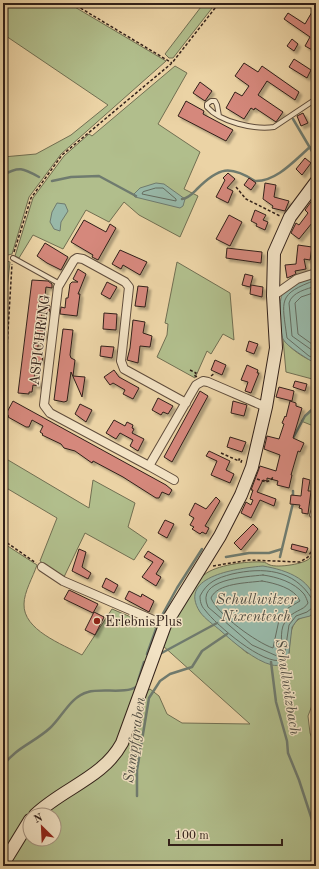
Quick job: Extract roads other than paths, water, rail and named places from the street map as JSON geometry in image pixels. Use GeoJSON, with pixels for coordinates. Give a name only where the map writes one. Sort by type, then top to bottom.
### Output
{"type":"FeatureCollection","features":[{"type":"Feature","properties":{"kind":"street"},"geometry":{"type":"LineString","coordinates":[[44,807],[98,772],[117,753],[165,625],[220,536],[251,472],[266,407],[276,348],[273,296],[274,253],[288,220],[316,182]]}},
{"type":"Feature","properties":{"kind":"street","name":"ASPICHRING"},"geometry":{"type":"LineString","coordinates":[[174,480],[50,413],[44,405],[60,284],[77,258],[125,282],[130,292],[122,367],[126,371],[186,403]]}},
{"type":"Feature","properties":{"kind":"street"},"geometry":{"type":"LineString","coordinates":[[273,296],[297,279],[316,273]]}},
{"type":"Feature","properties":{"kind":"street"},"geometry":{"type":"LineString","coordinates":[[149,466],[196,385],[203,381],[266,407]]}},
{"type":"Feature","properties":{"kind":"street"},"geometry":{"type":"LineString","coordinates":[[42,567],[63,581],[165,625]]}},
{"type":"Feature","properties":{"kind":"street"},"geometry":{"type":"LineString","coordinates":[[3,864],[22,833]]}},
{"type":"Feature","properties":{"kind":"lane"},"geometry":{"type":"LineString","coordinates":[[219,116],[235,124],[266,128],[282,123],[316,99]]}},
{"type":"Feature","properties":{"kind":"lane"},"geometry":{"type":"LineString","coordinates":[[13,258],[60,284]]}},
{"type":"Feature","properties":{"kind":"lane"},"geometry":{"type":"LineString","coordinates":[[312,515],[316,504]]}},
{"type":"Feature","properties":{"kind":"water"},"geometry":{"type":"Polygon","coordinates":[[[156,183],[164,184],[185,199],[183,206],[180,208],[135,197],[133,195],[140,188],[156,183]]]}},
{"type":"Feature","properties":{"kind":"water"},"geometry":{"type":"Polygon","coordinates":[[[57,203],[65,204],[68,211],[61,222],[60,231],[54,229],[50,222],[52,212],[57,203]]]}},
{"type":"Feature","properties":{"kind":"water"},"geometry":{"type":"Polygon","coordinates":[[[316,276],[315,363],[293,349],[283,339],[280,323],[280,302],[283,293],[290,287],[298,282],[316,276]]]}},
{"type":"Feature","properties":{"kind":"water","name":"Schullwitzer Nixenteich"},"geometry":{"type":"Polygon","coordinates":[[[263,566],[281,570],[298,578],[306,584],[315,599],[316,609],[310,616],[298,619],[292,627],[289,653],[284,665],[265,663],[245,651],[204,617],[200,612],[195,599],[197,589],[204,582],[214,576],[240,569],[263,566]]]}},
{"type":"Feature","properties":{"kind":"waterway","name":"Schullwitzbach"},"geometry":{"type":"LineString","coordinates":[[293,119],[316,158]]}},
{"type":"Feature","properties":{"kind":"waterway"},"geometry":{"type":"LineString","coordinates":[[182,199],[191,195],[212,176],[225,171],[238,172],[255,181],[270,178],[292,164],[310,147]]}},
{"type":"Feature","properties":{"kind":"waterway"},"geometry":{"type":"LineString","coordinates":[[3,175],[13,170],[21,169],[39,177]]}},
{"type":"Feature","properties":{"kind":"waterway"},"geometry":{"type":"LineString","coordinates":[[52,181],[71,177],[99,176],[136,196]]}},
{"type":"Feature","properties":{"kind":"waterway","name":"Schullwitzbach"},"geometry":{"type":"LineString","coordinates":[[293,438],[305,416],[316,406]]}},
{"type":"Feature","properties":{"kind":"waterway","name":"Schullwitzbach"},"geometry":{"type":"LineString","coordinates":[[293,491],[293,498]]}},
{"type":"Feature","properties":{"kind":"waterway","name":"Schullwitzbach"},"geometry":{"type":"LineString","coordinates":[[280,557],[293,503]]}},
{"type":"Feature","properties":{"kind":"waterway"},"geometry":{"type":"LineString","coordinates":[[160,619],[177,588],[202,549]]}},
{"type":"Feature","properties":{"kind":"waterway"},"geometry":{"type":"LineString","coordinates":[[226,557],[249,553],[269,553],[282,549]]}},
{"type":"Feature","properties":{"kind":"waterway"},"geometry":{"type":"LineString","coordinates":[[158,655],[217,623]]}},
{"type":"Feature","properties":{"kind":"waterway"},"geometry":{"type":"LineString","coordinates":[[147,654],[156,629]]}},
{"type":"Feature","properties":{"kind":"waterway","name":"Sumpfgraben"},"geometry":{"type":"LineString","coordinates":[[137,796],[137,770],[149,698],[160,681],[170,674],[192,667],[202,651],[227,634]]}},
{"type":"Feature","properties":{"kind":"waterway"},"geometry":{"type":"LineString","coordinates":[[138,681],[144,662]]}},
{"type":"Feature","properties":{"kind":"waterway","name":"Schullwitzbach"},"geometry":{"type":"LineString","coordinates":[[271,662],[276,702],[287,741],[288,753],[299,780],[315,829],[316,854]]}},
{"type":"Feature","properties":{"kind":"waterway"},"geometry":{"type":"LineString","coordinates":[[3,766],[13,754],[50,728],[72,702],[82,694],[93,691],[126,690],[136,687]]}},
{"type":"Feature","properties":{"kind":"waterway"},"geometry":{"type":"LineString","coordinates":[[3,784],[5,792],[3,799]]}},
{"type":"Feature","properties":{"kind":"waterway","name":"Schullwitzbach"},"geometry":{"type":"LineString","coordinates":[[313,866],[316,855]]}},
{"type":"Feature","properties":{"kind":"place","name":"ErlebnisPlus"},"geometry":{"type":"Point","coordinates":[97,621]}}]}
